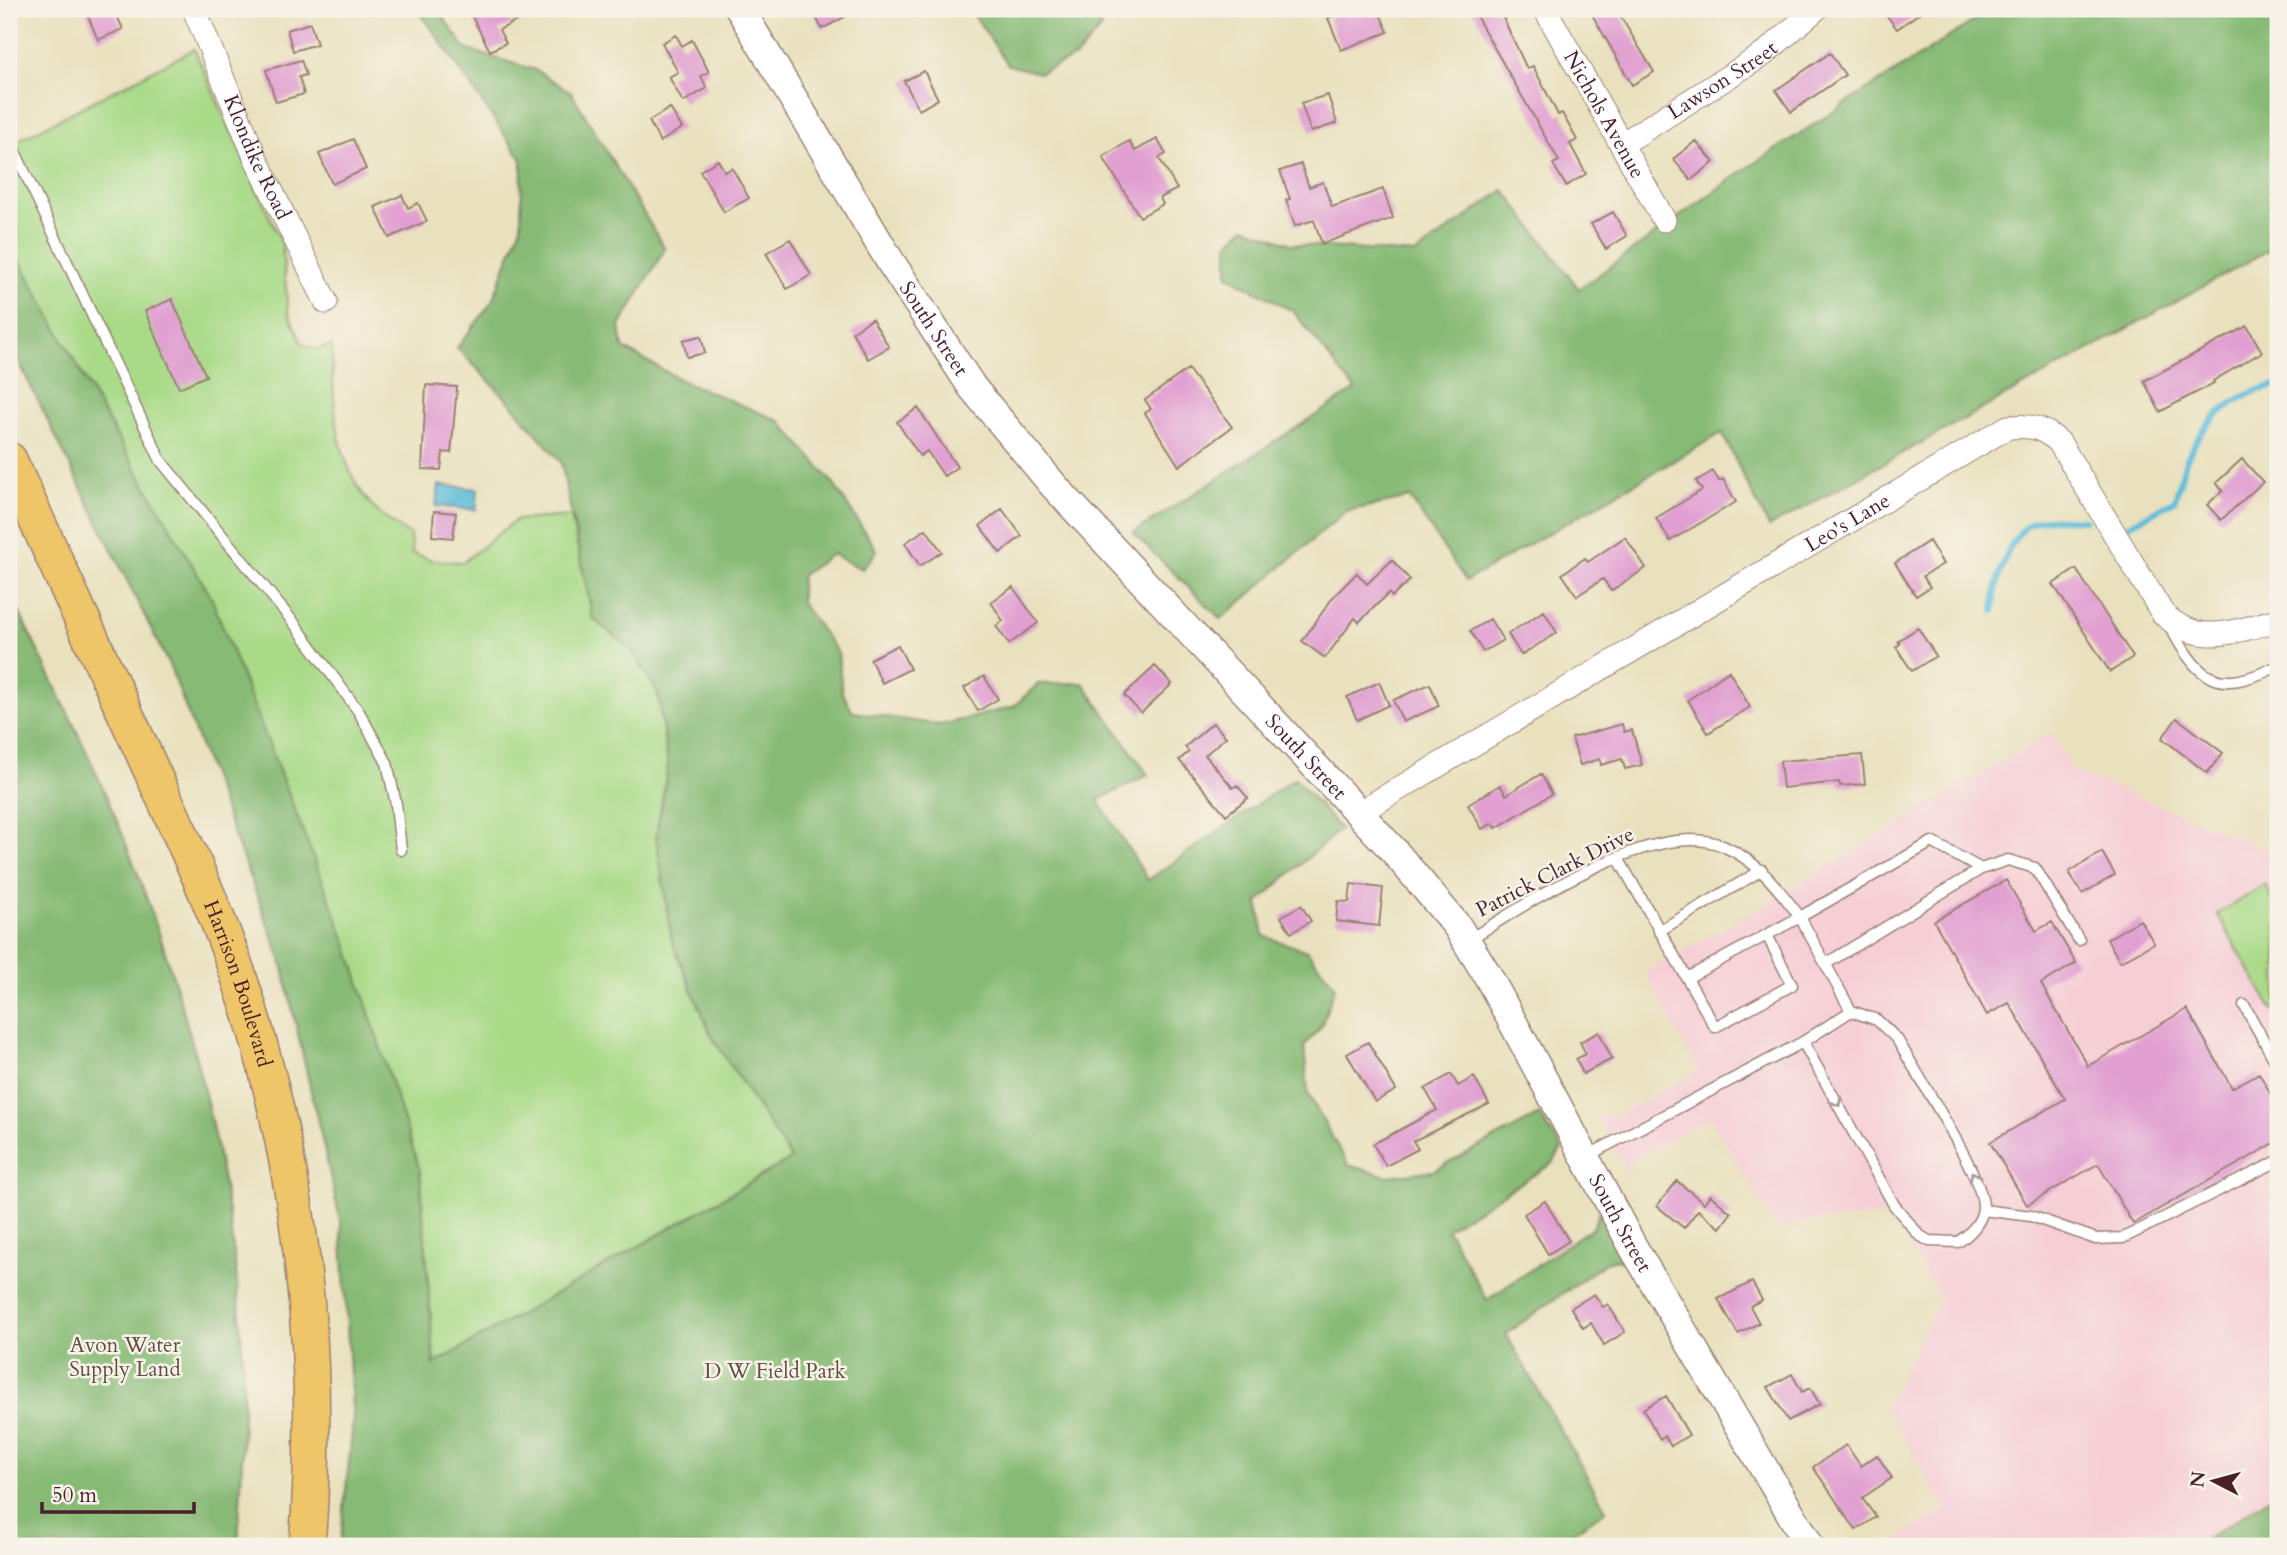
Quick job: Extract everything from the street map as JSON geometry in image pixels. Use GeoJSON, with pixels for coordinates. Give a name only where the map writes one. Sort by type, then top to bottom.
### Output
{"type":"FeatureCollection","features":[{"type":"Feature","properties":{"kind":"main road","name":"Harrison Boulevard"},"geometry":{"type":"LineString","coordinates":[[9,460],[193,863],[245,994],[264,1058],[295,1200],[311,1337],[313,1413],[307,1546]]}},
{"type":"Feature","properties":{"kind":"street","name":"Klondike Road"},"geometry":{"type":"LineString","coordinates":[[194,9],[256,159],[326,302]]}},
{"type":"Feature","properties":{"kind":"street","name":"South Street"},"geometry":{"type":"LineString","coordinates":[[740,9],[890,261],[972,387],[1045,476],[1435,897],[1467,941],[1584,1158],[1810,1546]]}},
{"type":"Feature","properties":{"kind":"street","name":"Nichols Avenue"},"geometry":{"type":"LineString","coordinates":[[1545,9],[1664,220]]}},
{"type":"Feature","properties":{"kind":"street","name":"Lawson Street"},"geometry":{"type":"LineString","coordinates":[[1622,144],[1764,54],[1816,9]]}},
{"type":"Feature","properties":{"kind":"street","name":"Leo's Lane"},"geometry":{"type":"LineString","coordinates":[[1358,813],[2008,427],[2027,425],[2043,428],[2059,442],[2073,459],[2163,614],[2189,632],[2204,635],[2220,635],[2278,620]]}},
{"type":"Feature","properties":{"kind":"lane"},"geometry":{"type":"LineString","coordinates":[[9,139],[161,461],[294,623],[359,712],[387,763],[396,804],[401,850]]}},
{"type":"Feature","properties":{"kind":"lane"},"geometry":{"type":"LineString","coordinates":[[2163,614],[2197,671],[2214,681],[2241,680],[2278,666]]}},
{"type":"Feature","properties":{"kind":"lane","name":"Patrick Clark Drive"},"geometry":{"type":"LineString","coordinates":[[1467,941],[1518,909],[1618,858],[1670,839],[1695,839],[1721,845],[1762,870],[1800,917],[1851,1011]]}},
{"type":"Feature","properties":{"kind":"lane"},"geometry":{"type":"LineString","coordinates":[[1686,978],[1932,842],[1981,870]]}},
{"type":"Feature","properties":{"kind":"lane"},"geometry":{"type":"LineString","coordinates":[[1618,858],[1715,1027],[1792,985],[1767,935]]}},
{"type":"Feature","properties":{"kind":"lane"},"geometry":{"type":"LineString","coordinates":[[1827,963],[1981,870],[2008,860],[2035,867],[2079,940]]}},
{"type":"Feature","properties":{"kind":"lane"},"geometry":{"type":"LineString","coordinates":[[1659,931],[1762,870]]}},
{"type":"Feature","properties":{"kind":"lane"},"geometry":{"type":"LineString","coordinates":[[2244,1005],[2278,1066]]}},
{"type":"Feature","properties":{"kind":"lane"},"geometry":{"type":"LineString","coordinates":[[1584,1158],[1803,1042],[1851,1011],[1877,1020],[1897,1039],[1977,1182],[1983,1210],[1977,1224],[1958,1242],[1938,1244],[1919,1235],[1894,1205],[1803,1042]]}},
{"type":"Feature","properties":{"kind":"lane"},"geometry":{"type":"LineString","coordinates":[[1983,1210],[2031,1216],[2096,1239],[2123,1238],[2278,1161]]}},
{"type":"Feature","properties":{"kind":"shaded area"},"geometry":{"type":"Polygon","coordinates":[[[2050,732],[2074,771],[2278,854],[2278,1493],[2198,1546],[1885,1546],[1946,1509],[1886,1407],[1940,1298],[1890,1214],[1776,1227],[1710,1118],[1634,1159],[1629,1175],[1593,1111],[1600,1116],[1614,1117],[1699,1071],[1645,972],[1751,913],[2050,732]]]}},
{"type":"Feature","properties":{"kind":"green space","name":"D W Field Park"},"geometry":{"type":"Polygon","coordinates":[[[418,9],[437,9],[466,49],[535,70],[571,92],[665,249],[620,326],[623,348],[681,380],[780,421],[833,483],[877,551],[862,569],[832,554],[801,576],[801,602],[838,653],[842,692],[853,712],[941,725],[1013,707],[1038,684],[1083,683],[1148,775],[1098,800],[1148,880],[1295,778],[1340,829],[1258,902],[1264,936],[1307,951],[1335,986],[1321,1027],[1304,1046],[1308,1094],[1348,1165],[1386,1176],[1433,1171],[1539,1115],[1562,1148],[1553,1163],[1447,1229],[1487,1300],[1593,1227],[1599,1212],[1626,1263],[1617,1259],[1608,1261],[1506,1334],[1606,1510],[1553,1546],[340,1546],[353,1423],[341,1223],[281,959],[171,669],[9,342],[9,241],[101,409],[211,597],[346,941],[420,1171],[434,1364],[791,1159],[711,1035],[672,942],[656,837],[668,766],[658,693],[632,650],[593,619],[561,462],[507,399],[457,348],[492,302],[521,226],[522,160],[418,9]]]}},
{"type":"Feature","properties":{"kind":"green space"},"geometry":{"type":"Polygon","coordinates":[[[970,9],[1098,9],[1101,28],[1076,57],[1039,73],[1008,65],[970,9]]]}},
{"type":"Feature","properties":{"kind":"green space"},"geometry":{"type":"Polygon","coordinates":[[[1992,9],[2278,9],[2278,245],[1769,527],[1722,433],[1466,581],[1410,498],[1346,511],[1221,619],[1133,533],[1355,390],[1293,311],[1228,276],[1228,244],[1245,227],[1291,244],[1415,254],[1504,190],[1579,289],[1741,172],[1992,9]]]}},
{"type":"Feature","properties":{"kind":"green space"},"geometry":{"type":"Polygon","coordinates":[[[194,49],[282,244],[288,312],[303,345],[317,349],[332,346],[333,391],[339,436],[353,477],[364,496],[379,513],[410,535],[412,553],[432,560],[463,562],[516,520],[571,516],[593,619],[632,650],[658,693],[668,766],[656,837],[945,1095],[771,1170],[434,1364],[420,1171],[101,409],[9,241],[9,145],[194,49]]]}},
{"type":"Feature","properties":{"kind":"green space","name":"Avon Water Supply Land"},"geometry":{"type":"Polygon","coordinates":[[[9,591],[123,836],[169,965],[207,1101],[232,1240],[239,1309],[243,1398],[238,1546],[9,1546],[9,591]]]}},
{"type":"Feature","properties":{"kind":"green space"},"geometry":{"type":"Polygon","coordinates":[[[2265,885],[2278,909],[2277,1010],[2272,1009],[2217,914],[2265,885]]]}},
{"type":"Feature","properties":{"kind":"green space"},"geometry":{"type":"Polygon","coordinates":[[[2278,1492],[2278,1546],[2196,1546],[2278,1492]]]}},
{"type":"Feature","properties":{"kind":"water"},"geometry":{"type":"Polygon","coordinates":[[[439,485],[478,489],[476,510],[436,506],[439,485]]]}},
{"type":"Feature","properties":{"kind":"building"},"geometry":{"type":"Polygon","coordinates":[[[85,9],[114,9],[123,29],[98,40],[85,9]]]}},
{"type":"Feature","properties":{"kind":"building"},"geometry":{"type":"Polygon","coordinates":[[[468,9],[509,9],[516,21],[499,30],[506,43],[490,51],[468,9]]]}},
{"type":"Feature","properties":{"kind":"building"},"geometry":{"type":"Polygon","coordinates":[[[812,9],[860,9],[822,29],[812,9]]]}},
{"type":"Feature","properties":{"kind":"building"},"geometry":{"type":"Polygon","coordinates":[[[1351,9],[1378,9],[1388,32],[1341,50],[1328,18],[1351,9]]]}},
{"type":"Feature","properties":{"kind":"building"},"geometry":{"type":"Polygon","coordinates":[[[1472,9],[1499,9],[1527,69],[1533,66],[1558,115],[1562,113],[1577,140],[1570,144],[1586,174],[1566,186],[1553,164],[1559,161],[1472,9]]]}},
{"type":"Feature","properties":{"kind":"building"},"geometry":{"type":"Polygon","coordinates":[[[1589,9],[1616,9],[1654,72],[1632,85],[1589,9]]]}},
{"type":"Feature","properties":{"kind":"building"},"geometry":{"type":"Polygon","coordinates":[[[1882,9],[1925,9],[1897,29],[1882,9]]]}},
{"type":"Feature","properties":{"kind":"building"},"geometry":{"type":"Polygon","coordinates":[[[310,23],[317,44],[293,51],[287,30],[310,23]]]}},
{"type":"Feature","properties":{"kind":"building"},"geometry":{"type":"Polygon","coordinates":[[[676,35],[682,46],[692,40],[709,72],[701,76],[707,88],[683,102],[669,77],[678,72],[662,43],[676,35]]]}},
{"type":"Feature","properties":{"kind":"building"},"geometry":{"type":"Polygon","coordinates":[[[1830,53],[1845,75],[1791,112],[1776,90],[1830,53]]]}},
{"type":"Feature","properties":{"kind":"building"},"geometry":{"type":"Polygon","coordinates":[[[301,60],[306,75],[299,77],[304,94],[276,102],[266,70],[301,60]]]}},
{"type":"Feature","properties":{"kind":"building"},"geometry":{"type":"Polygon","coordinates":[[[924,71],[938,99],[919,110],[904,81],[924,71]]]}},
{"type":"Feature","properties":{"kind":"building"},"geometry":{"type":"Polygon","coordinates":[[[1328,95],[1337,123],[1311,132],[1301,103],[1328,95]]]}},
{"type":"Feature","properties":{"kind":"building"},"geometry":{"type":"Polygon","coordinates":[[[670,108],[682,128],[660,142],[649,121],[670,108]]]}},
{"type":"Feature","properties":{"kind":"building"},"geometry":{"type":"Polygon","coordinates":[[[353,139],[366,169],[332,184],[319,154],[353,139]]]}},
{"type":"Feature","properties":{"kind":"building"},"geometry":{"type":"Polygon","coordinates":[[[1157,139],[1166,154],[1159,158],[1177,189],[1160,198],[1163,204],[1140,217],[1103,157],[1129,141],[1135,151],[1157,139]]]}},
{"type":"Feature","properties":{"kind":"building"},"geometry":{"type":"Polygon","coordinates":[[[1696,141],[1714,162],[1691,180],[1673,159],[1696,141]]]}},
{"type":"Feature","properties":{"kind":"building"},"geometry":{"type":"Polygon","coordinates":[[[718,160],[725,172],[732,168],[749,198],[724,212],[700,171],[718,160]]]}},
{"type":"Feature","properties":{"kind":"building"},"geometry":{"type":"Polygon","coordinates":[[[1301,164],[1309,187],[1323,182],[1332,207],[1383,189],[1393,218],[1322,244],[1314,220],[1295,226],[1286,200],[1290,199],[1280,171],[1301,164]]]}},
{"type":"Feature","properties":{"kind":"building"},"geometry":{"type":"Polygon","coordinates":[[[402,195],[408,208],[418,203],[427,221],[389,238],[375,207],[402,195]]]}},
{"type":"Feature","properties":{"kind":"building"},"geometry":{"type":"Polygon","coordinates":[[[1613,212],[1627,236],[1606,249],[1591,224],[1613,212]]]}},
{"type":"Feature","properties":{"kind":"building"},"geometry":{"type":"Polygon","coordinates":[[[790,239],[811,275],[787,289],[766,253],[790,239]]]}},
{"type":"Feature","properties":{"kind":"building"},"geometry":{"type":"Polygon","coordinates":[[[172,299],[206,376],[179,388],[145,311],[172,299]]]}},
{"type":"Feature","properties":{"kind":"building"},"geometry":{"type":"Polygon","coordinates":[[[872,319],[889,347],[868,359],[852,332],[872,319]]]}},
{"type":"Feature","properties":{"kind":"building"},"geometry":{"type":"Polygon","coordinates":[[[2247,326],[2262,352],[2213,381],[2214,383],[2160,412],[2144,381],[2247,326]]]}},
{"type":"Feature","properties":{"kind":"building"},"geometry":{"type":"Polygon","coordinates":[[[701,336],[705,353],[687,357],[683,340],[701,336]]]}},
{"type":"Feature","properties":{"kind":"building"},"geometry":{"type":"Polygon","coordinates":[[[1188,369],[1232,427],[1179,466],[1145,413],[1151,409],[1145,400],[1188,369]]]}},
{"type":"Feature","properties":{"kind":"building"},"geometry":{"type":"Polygon","coordinates":[[[426,385],[457,387],[451,453],[443,452],[441,470],[422,469],[426,385]]]}},
{"type":"Feature","properties":{"kind":"building"},"geometry":{"type":"Polygon","coordinates":[[[918,408],[957,467],[944,476],[927,451],[920,456],[897,422],[918,408]]]}},
{"type":"Feature","properties":{"kind":"building"},"geometry":{"type":"Polygon","coordinates":[[[2242,459],[2263,482],[2221,520],[2207,505],[2223,490],[2216,483],[2242,459]]]}},
{"type":"Feature","properties":{"kind":"building"},"geometry":{"type":"Polygon","coordinates":[[[1713,471],[1719,481],[1723,479],[1736,502],[1670,541],[1656,518],[1702,490],[1696,481],[1713,471]]]}},
{"type":"Feature","properties":{"kind":"building"},"geometry":{"type":"Polygon","coordinates":[[[1002,509],[1022,536],[1000,553],[980,526],[1002,509]]]}},
{"type":"Feature","properties":{"kind":"building"},"geometry":{"type":"Polygon","coordinates":[[[434,511],[456,513],[453,538],[432,536],[434,511]]]}},
{"type":"Feature","properties":{"kind":"building"},"geometry":{"type":"Polygon","coordinates":[[[926,529],[942,552],[920,566],[905,543],[926,529]]]}},
{"type":"Feature","properties":{"kind":"building"},"geometry":{"type":"Polygon","coordinates":[[[1625,537],[1646,568],[1611,591],[1603,579],[1577,596],[1562,574],[1585,558],[1588,562],[1625,537]]]}},
{"type":"Feature","properties":{"kind":"building"},"geometry":{"type":"Polygon","coordinates":[[[1929,541],[1943,564],[1923,576],[1930,587],[1916,596],[1895,563],[1929,541]]]}},
{"type":"Feature","properties":{"kind":"building"},"geometry":{"type":"Polygon","coordinates":[[[1392,560],[1410,580],[1392,597],[1389,593],[1359,622],[1355,618],[1325,658],[1302,641],[1334,596],[1357,573],[1367,584],[1392,560]]]}},
{"type":"Feature","properties":{"kind":"building"},"geometry":{"type":"Polygon","coordinates":[[[2076,569],[2133,657],[2110,672],[2053,584],[2076,569]]]}},
{"type":"Feature","properties":{"kind":"building"},"geometry":{"type":"Polygon","coordinates":[[[1013,587],[1038,623],[1009,644],[996,626],[1003,621],[991,602],[1013,587]]]}},
{"type":"Feature","properties":{"kind":"building"},"geometry":{"type":"Polygon","coordinates":[[[1544,611],[1557,633],[1521,655],[1508,634],[1544,611]]]}},
{"type":"Feature","properties":{"kind":"building"},"geometry":{"type":"Polygon","coordinates":[[[1490,619],[1503,640],[1483,652],[1470,631],[1490,619]]]}},
{"type":"Feature","properties":{"kind":"building"},"geometry":{"type":"Polygon","coordinates":[[[1918,628],[1936,656],[1912,671],[1896,647],[1900,644],[1898,641],[1918,628]]]}},
{"type":"Feature","properties":{"kind":"building"},"geometry":{"type":"Polygon","coordinates":[[[898,645],[910,669],[882,683],[870,659],[898,645]]]}},
{"type":"Feature","properties":{"kind":"building"},"geometry":{"type":"Polygon","coordinates":[[[1155,666],[1172,684],[1141,713],[1124,695],[1155,666]]]}},
{"type":"Feature","properties":{"kind":"building"},"geometry":{"type":"Polygon","coordinates":[[[1729,671],[1750,707],[1708,733],[1688,700],[1729,671]]]}},
{"type":"Feature","properties":{"kind":"building"},"geometry":{"type":"Polygon","coordinates":[[[984,676],[998,699],[978,711],[964,688],[984,676]]]}},
{"type":"Feature","properties":{"kind":"building"},"geometry":{"type":"Polygon","coordinates":[[[1379,682],[1389,705],[1357,720],[1347,697],[1379,682]]]}},
{"type":"Feature","properties":{"kind":"building"},"geometry":{"type":"Polygon","coordinates":[[[1430,684],[1439,706],[1403,722],[1393,700],[1430,684]]]}},
{"type":"Feature","properties":{"kind":"building"},"geometry":{"type":"Polygon","coordinates":[[[2177,718],[2223,753],[2207,773],[2162,738],[2177,718]]]}},
{"type":"Feature","properties":{"kind":"building"},"geometry":{"type":"Polygon","coordinates":[[[1213,723],[1226,737],[1205,755],[1233,788],[1237,785],[1248,798],[1226,815],[1179,760],[1189,752],[1185,747],[1213,723]]]}},
{"type":"Feature","properties":{"kind":"building"},"geometry":{"type":"Polygon","coordinates":[[[1622,724],[1624,732],[1632,730],[1642,765],[1625,769],[1622,759],[1601,765],[1600,759],[1580,765],[1572,738],[1622,724]]]}},
{"type":"Feature","properties":{"kind":"building"},"geometry":{"type":"Polygon","coordinates":[[[1862,755],[1865,784],[1840,786],[1839,782],[1783,788],[1780,761],[1862,755]]]}},
{"type":"Feature","properties":{"kind":"building"},"geometry":{"type":"Polygon","coordinates":[[[1541,774],[1552,794],[1496,828],[1493,823],[1482,829],[1468,805],[1500,785],[1506,795],[1541,774]]]}},
{"type":"Feature","properties":{"kind":"building"},"geometry":{"type":"Polygon","coordinates":[[[2102,852],[2115,875],[2082,894],[2069,872],[2102,852]]]}},
{"type":"Feature","properties":{"kind":"building"},"geometry":{"type":"Polygon","coordinates":[[[2006,880],[2036,931],[2052,922],[2076,963],[2041,984],[2088,1066],[2187,1009],[2232,1088],[2259,1073],[2278,1107],[2278,1141],[2133,1224],[2098,1164],[2027,1205],[1990,1142],[2065,1099],[2009,1003],[1987,1015],[1934,921],[2006,880]]]}},
{"type":"Feature","properties":{"kind":"building"},"geometry":{"type":"Polygon","coordinates":[[[1351,884],[1383,888],[1379,926],[1336,921],[1338,901],[1349,902],[1351,884]]]}},
{"type":"Feature","properties":{"kind":"building"},"geometry":{"type":"Polygon","coordinates":[[[1301,905],[1311,921],[1291,933],[1281,917],[1301,905]]]}},
{"type":"Feature","properties":{"kind":"building"},"geometry":{"type":"Polygon","coordinates":[[[2140,920],[2154,943],[2120,962],[2107,939],[2140,920]]]}},
{"type":"Feature","properties":{"kind":"building"},"geometry":{"type":"Polygon","coordinates":[[[1599,1032],[1612,1059],[1583,1074],[1576,1059],[1586,1054],[1580,1042],[1599,1032]]]}},
{"type":"Feature","properties":{"kind":"building"},"geometry":{"type":"Polygon","coordinates":[[[1368,1042],[1396,1090],[1375,1102],[1347,1054],[1368,1042]]]}},
{"type":"Feature","properties":{"kind":"building"},"geometry":{"type":"Polygon","coordinates":[[[1451,1074],[1458,1086],[1474,1077],[1489,1104],[1413,1141],[1418,1149],[1386,1166],[1373,1144],[1437,1110],[1425,1089],[1451,1074]]]}},
{"type":"Feature","properties":{"kind":"building"},"geometry":{"type":"Polygon","coordinates":[[[1677,1181],[1704,1203],[1710,1195],[1731,1213],[1720,1228],[1698,1210],[1684,1228],[1657,1206],[1677,1181]]]}},
{"type":"Feature","properties":{"kind":"building"},"geometry":{"type":"Polygon","coordinates":[[[1545,1201],[1569,1241],[1548,1254],[1524,1214],[1545,1201]]]}},
{"type":"Feature","properties":{"kind":"building"},"geometry":{"type":"Polygon","coordinates":[[[1752,1282],[1762,1300],[1750,1306],[1759,1323],[1738,1334],[1718,1299],[1752,1282]]]}},
{"type":"Feature","properties":{"kind":"building"},"geometry":{"type":"Polygon","coordinates":[[[1594,1294],[1603,1307],[1608,1304],[1625,1332],[1604,1345],[1591,1323],[1583,1328],[1571,1308],[1594,1294]]]}},
{"type":"Feature","properties":{"kind":"building"},"geometry":{"type":"Polygon","coordinates":[[[1792,1374],[1802,1392],[1810,1388],[1820,1404],[1788,1421],[1768,1387],[1792,1374]]]}},
{"type":"Feature","properties":{"kind":"building"},"geometry":{"type":"Polygon","coordinates":[[[1666,1396],[1689,1435],[1671,1446],[1664,1436],[1660,1439],[1643,1409],[1666,1396]]]}},
{"type":"Feature","properties":{"kind":"building"},"geometry":{"type":"Polygon","coordinates":[[[1846,1445],[1861,1466],[1877,1455],[1892,1478],[1862,1498],[1876,1517],[1856,1530],[1813,1467],[1846,1445]]]}},
{"type":"Feature","properties":{"kind":"waterway"},"geometry":{"type":"LineString","coordinates":[[2129,525],[2174,501],[2187,459],[2212,420],[2248,395],[2278,385]]}},
{"type":"Feature","properties":{"kind":"waterway"},"geometry":{"type":"LineString","coordinates":[[1994,611],[2000,572],[2020,533],[2041,520],[2085,520]]}}]}
